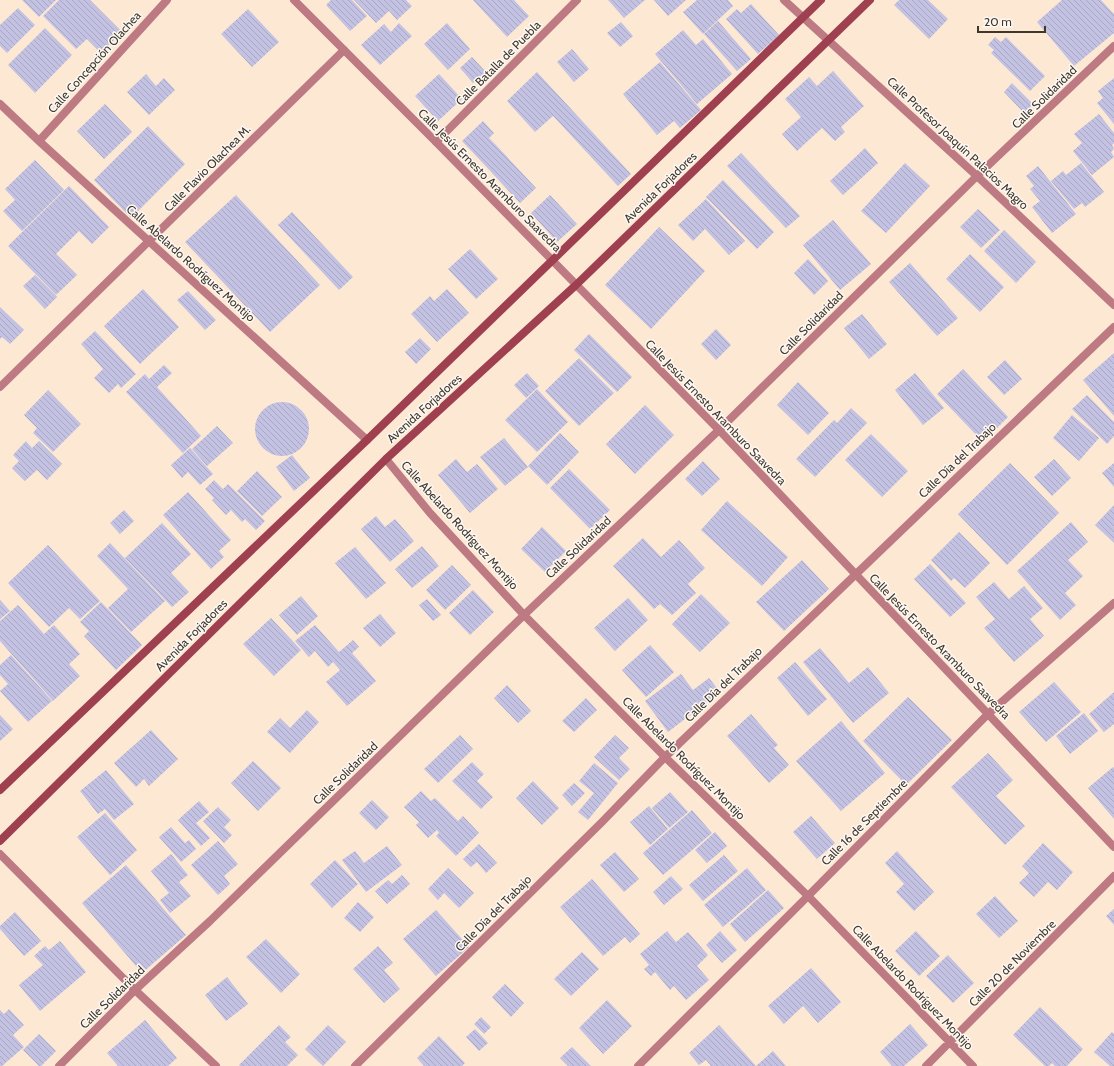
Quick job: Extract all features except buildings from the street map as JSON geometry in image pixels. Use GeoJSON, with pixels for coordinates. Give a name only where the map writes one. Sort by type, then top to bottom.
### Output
{"type":"FeatureCollection","features":[{"type":"Feature","properties":{"kind":"main road","name":"Avenida Forjadores"},"geometry":{"type":"LineString","coordinates":[[0,790],[367,440],[821,0]]}},
{"type":"Feature","properties":{"kind":"main road","name":"Avenida Forjadores"},"geometry":{"type":"LineString","coordinates":[[0,841],[386,459],[576,285],[870,0]]}},
{"type":"Feature","properties":{"kind":"street","name":"Calle Concepción Olachea"},"geometry":{"type":"LineString","coordinates":[[39,141],[167,0]]}},
{"type":"Feature","properties":{"kind":"street","name":"Calle Jesús Ernesto Aramburo Saavedra"},"geometry":{"type":"LineString","coordinates":[[294,0],[719,430],[1114,847]]}},
{"type":"Feature","properties":{"kind":"street","name":"Calle Batalla de Puebla"},"geometry":{"type":"LineString","coordinates":[[436,142],[577,0]]}},
{"type":"Feature","properties":{"kind":"street","name":"Calle Profesor Joaquín Palacios Magro"},"geometry":{"type":"LineString","coordinates":[[784,0],[977,176],[1114,305]]}},
{"type":"Feature","properties":{"kind":"street","name":"Calle Solidaridad"},"geometry":{"type":"LineString","coordinates":[[59,1066],[135,990],[210,921],[524,615],[719,430],[977,176],[1114,46]]}},
{"type":"Feature","properties":{"kind":"street","name":"Calle Flavio Olachea M."},"geometry":{"type":"LineString","coordinates":[[0,387],[344,50]]}},
{"type":"Feature","properties":{"kind":"street","name":"Calle Abelardo Rodríguez Montijo"},"geometry":{"type":"LineString","coordinates":[[0,104],[367,440]]}},
{"type":"Feature","properties":{"kind":"street","name":"Calle Día del Trabajo"},"geometry":{"type":"LineString","coordinates":[[355,1066],[602,822],[665,757],[1114,327]]}},
{"type":"Feature","properties":{"kind":"street","name":"Calle Abelardo Rodríguez Montijo"},"geometry":{"type":"LineString","coordinates":[[386,459],[430,512],[524,615],[665,757],[808,896],[973,1066]]}},
{"type":"Feature","properties":{"kind":"street","name":"Calle 16 de Septiembre"},"geometry":{"type":"LineString","coordinates":[[638,1066],[988,714],[1114,603]]}},
{"type":"Feature","properties":{"kind":"street"},"geometry":{"type":"LineString","coordinates":[[0,854],[135,990],[216,1066]]}},
{"type":"Feature","properties":{"kind":"street","name":"Calle 20 de Noviembre"},"geometry":{"type":"LineString","coordinates":[[926,1066],[1114,876]]}}]}
